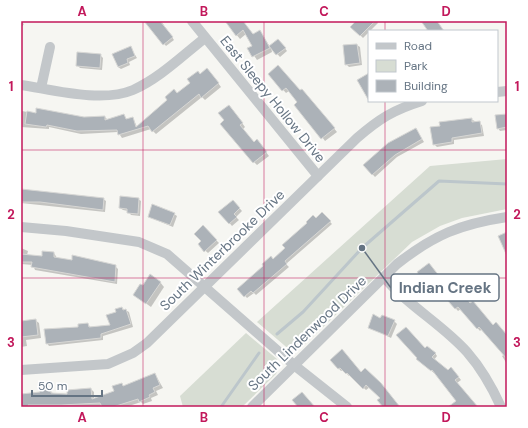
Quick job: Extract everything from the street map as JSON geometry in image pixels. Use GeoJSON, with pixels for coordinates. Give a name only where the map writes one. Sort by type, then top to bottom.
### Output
{"type":"FeatureCollection","features":[{"type":"Feature","properties":{"kind":"street","name":"East Sleepy Hollow Drive"},"geometry":{"type":"LineString","coordinates":[[192,21],[318,176]]}},
{"type":"Feature","properties":{"kind":"street"},"geometry":{"type":"LineString","coordinates":[[21,86],[95,95],[121,94],[146,84],[205,38]]}},
{"type":"Feature","properties":{"kind":"street"},"geometry":{"type":"LineString","coordinates":[[41,88],[50,47]]}},
{"type":"Feature","properties":{"kind":"street","name":"South Winterbrooke Drive"},"geometry":{"type":"LineString","coordinates":[[21,370],[95,366],[120,360],[133,354],[148,343],[372,125],[396,110],[411,103]]}},
{"type":"Feature","properties":{"kind":"street","name":"South Lindenwood Drive"},"geometry":{"type":"LineString","coordinates":[[252,407],[384,277],[418,248],[441,234],[469,224],[507,217]]}},
{"type":"Feature","properties":{"kind":"street"},"geometry":{"type":"LineString","coordinates":[[21,227],[66,231],[139,242],[167,254],[294,365],[347,407]]}},
{"type":"Feature","properties":{"kind":"street"},"geometry":{"type":"LineString","coordinates":[[384,277],[399,295],[466,351],[481,369],[501,407]]}},
{"type":"Feature","properties":{"kind":"green space"},"geometry":{"type":"Polygon","coordinates":[[[507,159],[507,209],[462,218],[440,226],[412,242],[299,350],[294,352],[291,351],[257,322],[430,166],[507,159]]]}},
{"type":"Feature","properties":{"kind":"green space"},"geometry":{"type":"Polygon","coordinates":[[[246,333],[277,359],[279,367],[276,374],[242,407],[183,407],[180,396],[246,333]]]}},
{"type":"Feature","properties":{"kind":"building"},"geometry":{"type":"Polygon","coordinates":[[[144,21],[160,21],[173,37],[163,45],[144,21]]]}},
{"type":"Feature","properties":{"kind":"building"},"geometry":{"type":"Polygon","coordinates":[[[225,21],[243,21],[253,34],[260,30],[270,48],[252,57],[247,48],[252,46],[243,30],[236,36],[225,21]]]}},
{"type":"Feature","properties":{"kind":"building"},"geometry":{"type":"Polygon","coordinates":[[[356,21],[375,21],[360,36],[350,27],[356,21]]]}},
{"type":"Feature","properties":{"kind":"building"},"geometry":{"type":"Polygon","coordinates":[[[421,21],[437,21],[443,30],[427,30],[421,21]]]}},
{"type":"Feature","properties":{"kind":"building"},"geometry":{"type":"Polygon","coordinates":[[[278,39],[286,48],[276,55],[269,46],[278,39]]]}},
{"type":"Feature","properties":{"kind":"building"},"geometry":{"type":"Polygon","coordinates":[[[357,44],[360,63],[345,65],[343,45],[357,44]]]}},
{"type":"Feature","properties":{"kind":"building"},"geometry":{"type":"Polygon","coordinates":[[[131,46],[135,56],[127,59],[128,63],[118,67],[112,54],[131,46]]]}},
{"type":"Feature","properties":{"kind":"building"},"geometry":{"type":"Polygon","coordinates":[[[77,52],[101,54],[100,68],[76,66],[77,52]]]}},
{"type":"Feature","properties":{"kind":"building"},"geometry":{"type":"Polygon","coordinates":[[[278,65],[300,90],[302,89],[335,128],[321,139],[294,105],[297,102],[286,88],[282,91],[268,74],[278,65]]]}},
{"type":"Feature","properties":{"kind":"building"},"geometry":{"type":"Polygon","coordinates":[[[207,68],[219,83],[201,98],[199,94],[152,132],[148,126],[118,135],[117,130],[77,131],[47,125],[46,127],[25,124],[27,111],[36,113],[36,108],[84,117],[105,116],[105,120],[124,114],[126,119],[133,117],[136,127],[167,100],[165,97],[174,89],[177,93],[190,83],[187,79],[198,71],[200,74],[207,68]]]}},
{"type":"Feature","properties":{"kind":"building"},"geometry":{"type":"Polygon","coordinates":[[[368,74],[368,99],[357,80],[368,74]]]}},
{"type":"Feature","properties":{"kind":"building"},"geometry":{"type":"Polygon","coordinates":[[[229,105],[243,123],[240,125],[254,142],[257,139],[267,152],[253,163],[220,124],[224,120],[218,113],[229,105]]]}},
{"type":"Feature","properties":{"kind":"building"},"geometry":{"type":"Polygon","coordinates":[[[507,114],[507,127],[497,129],[495,115],[507,114]]]}},
{"type":"Feature","properties":{"kind":"building"},"geometry":{"type":"Polygon","coordinates":[[[472,118],[472,122],[480,121],[482,133],[452,138],[452,142],[433,145],[430,127],[440,126],[439,122],[472,118]]]}},
{"type":"Feature","properties":{"kind":"building"},"geometry":{"type":"Polygon","coordinates":[[[416,128],[422,139],[395,155],[372,175],[363,165],[388,143],[416,128]]]}},
{"type":"Feature","properties":{"kind":"building"},"geometry":{"type":"Polygon","coordinates":[[[21,189],[104,198],[103,210],[40,202],[21,202],[21,189]]]}},
{"type":"Feature","properties":{"kind":"building"},"geometry":{"type":"Polygon","coordinates":[[[120,196],[139,198],[138,214],[127,213],[127,209],[119,208],[120,196]]]}},
{"type":"Feature","properties":{"kind":"building"},"geometry":{"type":"Polygon","coordinates":[[[233,200],[240,208],[234,214],[237,217],[229,224],[218,212],[233,200]]]}},
{"type":"Feature","properties":{"kind":"building"},"geometry":{"type":"Polygon","coordinates":[[[152,204],[175,213],[170,225],[148,217],[152,204]]]}},
{"type":"Feature","properties":{"kind":"building"},"geometry":{"type":"Polygon","coordinates":[[[322,212],[331,221],[285,261],[287,264],[253,293],[251,291],[244,297],[237,289],[263,266],[262,264],[271,256],[273,259],[285,248],[282,245],[307,223],[306,222],[313,215],[316,218],[322,212]]]}},
{"type":"Feature","properties":{"kind":"building"},"geometry":{"type":"Polygon","coordinates":[[[203,225],[217,240],[204,252],[198,244],[201,241],[194,234],[203,225]]]}},
{"type":"Feature","properties":{"kind":"building"},"geometry":{"type":"Polygon","coordinates":[[[507,232],[507,256],[498,236],[507,232]]]}},
{"type":"Feature","properties":{"kind":"building"},"geometry":{"type":"Polygon","coordinates":[[[42,251],[54,252],[54,257],[72,260],[72,255],[116,265],[115,282],[31,267],[32,262],[21,262],[21,254],[42,256],[42,251]]]}},
{"type":"Feature","properties":{"kind":"building"},"geometry":{"type":"Polygon","coordinates":[[[429,263],[447,286],[451,283],[470,303],[473,301],[493,325],[496,322],[507,335],[507,359],[479,327],[477,329],[458,307],[455,309],[434,285],[429,288],[417,272],[429,263]]]}},
{"type":"Feature","properties":{"kind":"building"},"geometry":{"type":"Polygon","coordinates":[[[150,274],[161,282],[146,304],[133,295],[140,284],[143,285],[150,274]]]}},
{"type":"Feature","properties":{"kind":"building"},"geometry":{"type":"Polygon","coordinates":[[[122,307],[123,310],[126,309],[131,324],[101,334],[101,338],[46,344],[44,329],[78,327],[78,324],[88,323],[89,327],[110,325],[106,315],[116,312],[115,309],[122,307]]]}},
{"type":"Feature","properties":{"kind":"building"},"geometry":{"type":"Polygon","coordinates":[[[373,314],[380,318],[382,315],[395,320],[388,336],[368,328],[373,314]]]}},
{"type":"Feature","properties":{"kind":"building"},"geometry":{"type":"Polygon","coordinates":[[[36,319],[38,335],[21,337],[21,321],[36,319]]]}},
{"type":"Feature","properties":{"kind":"building"},"geometry":{"type":"Polygon","coordinates":[[[406,327],[425,348],[427,346],[436,353],[432,357],[448,370],[451,367],[459,377],[455,380],[478,407],[448,407],[456,401],[432,370],[431,371],[416,359],[417,358],[396,335],[406,327]]]}},
{"type":"Feature","properties":{"kind":"building"},"geometry":{"type":"Polygon","coordinates":[[[342,349],[361,372],[365,368],[381,383],[400,407],[383,407],[377,400],[380,398],[366,385],[363,389],[347,373],[346,374],[340,368],[338,369],[330,360],[342,349]]]}},
{"type":"Feature","properties":{"kind":"building"},"geometry":{"type":"Polygon","coordinates":[[[155,373],[160,385],[153,388],[155,392],[149,395],[150,397],[139,402],[138,399],[113,407],[102,407],[100,403],[28,405],[29,407],[21,407],[21,394],[40,392],[40,389],[51,390],[51,393],[67,394],[67,390],[91,388],[92,399],[114,391],[112,386],[122,383],[123,386],[155,373]]]}},
{"type":"Feature","properties":{"kind":"building"},"geometry":{"type":"Polygon","coordinates":[[[302,392],[315,407],[298,407],[292,400],[302,392]]]}},
{"type":"Feature","properties":{"kind":"waterway"},"geometry":{"type":"LineString","coordinates":[[277,334],[303,312],[362,248],[439,181],[507,184]]}},
{"type":"Feature","properties":{"kind":"waterway"},"geometry":{"type":"LineString","coordinates":[[221,407],[259,353]]}},
{"type":"Feature","properties":{"kind":"place","name":"Indian Creek"},"geometry":{"type":"Point","coordinates":[362,248]}}]}
